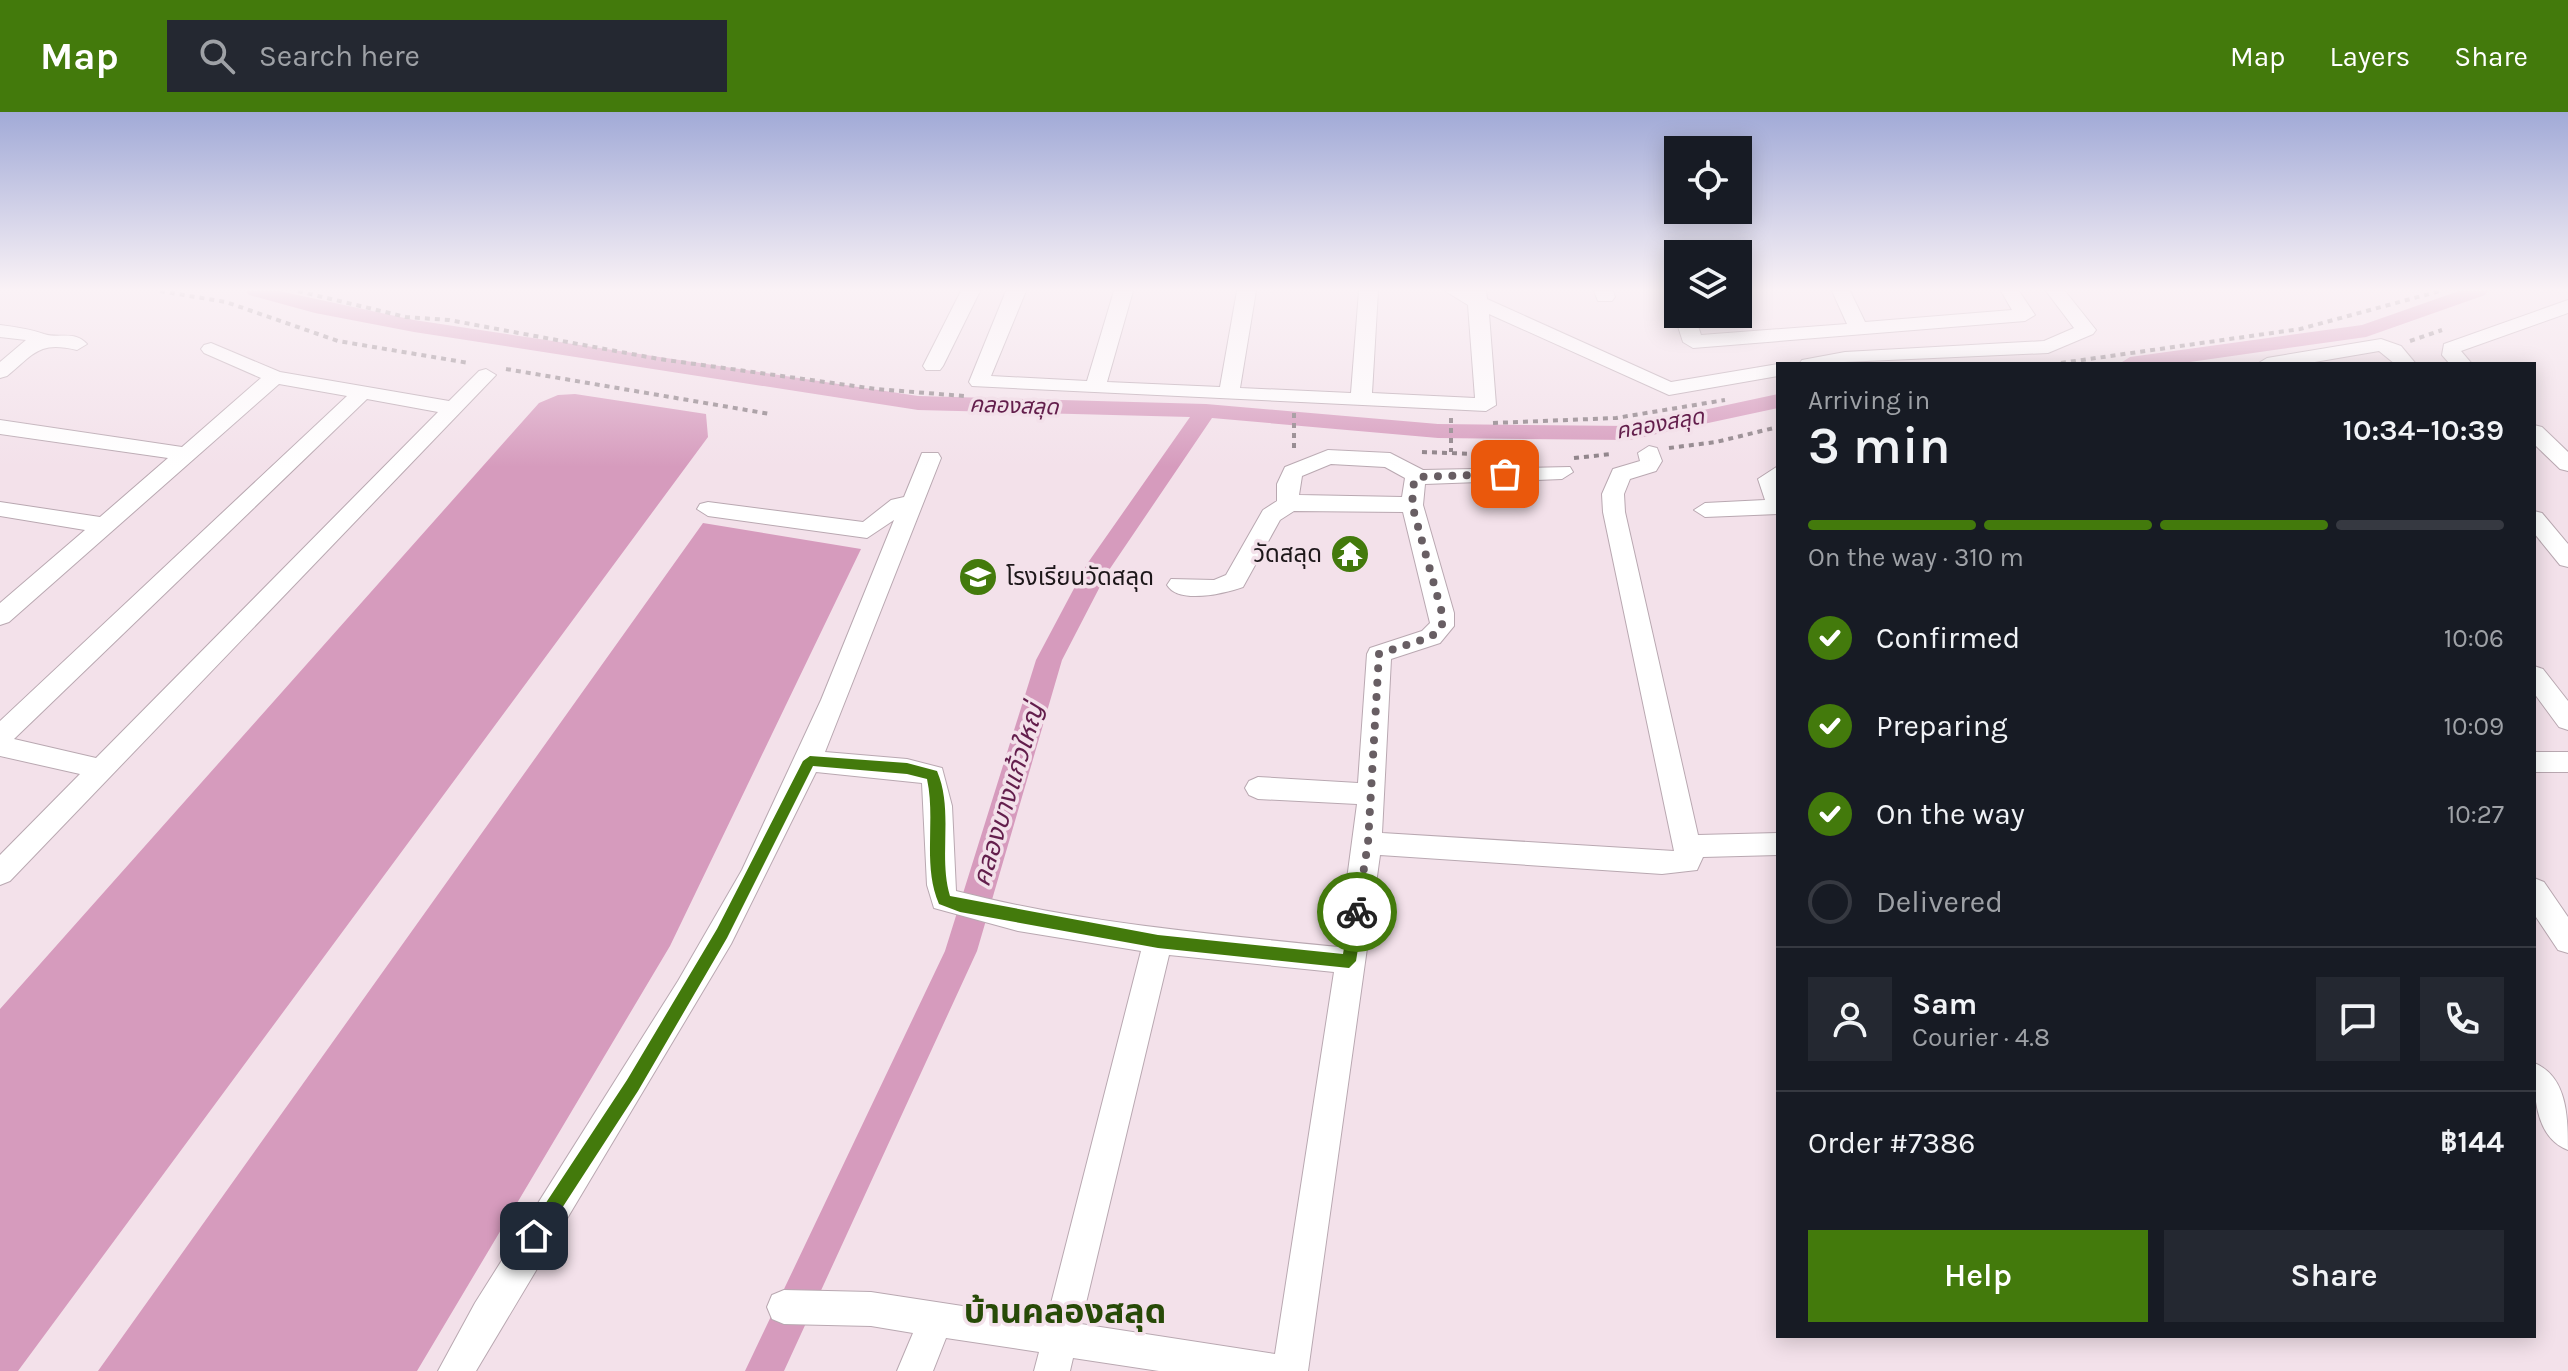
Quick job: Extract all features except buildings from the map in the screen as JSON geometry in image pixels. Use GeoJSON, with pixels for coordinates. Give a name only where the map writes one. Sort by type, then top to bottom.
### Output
{"type":"FeatureCollection","features":[{"type":"Feature","properties":{"kind":"street"},"geometry":{"type":"LineString","coordinates":[[0,372],[26,350]]}},
{"type":"Feature","properties":{"kind":"street"},"geometry":{"type":"LineString","coordinates":[[213,350],[275,377],[453,408]]}},
{"type":"Feature","properties":{"kind":"street"},"geometry":{"type":"LineString","coordinates":[[933,366],[941,350]]}},
{"type":"Feature","properties":{"kind":"street"},"geometry":{"type":"LineString","coordinates":[[992,350],[979,382],[1486,405],[1481,350]]}},
{"type":"Feature","properties":{"kind":"street"},"geometry":{"type":"LineString","coordinates":[[1096,386],[1106,350]]}},
{"type":"Feature","properties":{"kind":"street"},"geometry":{"type":"LineString","coordinates":[[1229,395],[1236,350]]}},
{"type":"Feature","properties":{"kind":"street"},"geometry":{"type":"LineString","coordinates":[[1361,401],[1364,350]]}},
{"type":"Feature","properties":{"kind":"street"},"geometry":{"type":"LineString","coordinates":[[1588,350],[1669,389],[1776,370]]}},
{"type":"Feature","properties":{"kind":"street"},"geometry":{"type":"LineString","coordinates":[[1821,362],[1997,350]]}},
{"type":"Feature","properties":{"kind":"street"},"geometry":{"type":"LineString","coordinates":[[2296,362],[2357,350]]}},
{"type":"Feature","properties":{"kind":"street"},"geometry":{"type":"LineString","coordinates":[[0,873],[488,369]]}},
{"type":"Feature","properties":{"kind":"street"},"geometry":{"type":"LineString","coordinates":[[3,611],[275,377]]}},
{"type":"Feature","properties":{"kind":"street"},"geometry":{"type":"LineString","coordinates":[[0,737],[361,394]]}},
{"type":"Feature","properties":{"kind":"street"},"geometry":{"type":"LineString","coordinates":[[0,427],[185,454]]}},
{"type":"Feature","properties":{"kind":"street"},"geometry":{"type":"LineString","coordinates":[[2536,434],[2568,464]]}},
{"type":"Feature","properties":{"kind":"street"},"geometry":{"type":"LineString","coordinates":[[1258,788],[1370,819],[1662,863],[1687,862],[1688,846],[1614,512],[1613,494],[1621,474],[1648,466],[1657,451]]}},
{"type":"Feature","properties":{"kind":"street"},"geometry":{"type":"LineString","coordinates":[[1288,504],[1288,484],[1293,472],[1328,457],[1390,460],[1419,477]]}},
{"type":"Feature","properties":{"kind":"street"},"geometry":{"type":"LineString","coordinates":[[456,1371],[534,1236],[632,1085],[715,946],[810,761],[930,458]]}},
{"type":"Feature","properties":{"kind":"street"},"geometry":{"type":"LineString","coordinates":[[1290,1371],[1370,819],[1379,654],[1431,637],[1442,626],[1442,613],[1412,505],[1414,481],[1419,477],[1562,465]]}},
{"type":"Feature","properties":{"kind":"street"},"geometry":{"type":"LineString","coordinates":[[1776,474],[1769,479],[1776,500]]}},
{"type":"Feature","properties":{"kind":"street"},"geometry":{"type":"LineString","coordinates":[[1179,585],[1215,588],[1235,581],[1248,563],[1271,515],[1288,504],[1310,501],[1412,505]]}},
{"type":"Feature","properties":{"kind":"street"},"geometry":{"type":"LineString","coordinates":[[708,509],[867,530],[899,505],[913,502]]}},
{"type":"Feature","properties":{"kind":"street"},"geometry":{"type":"LineString","coordinates":[[1705,510],[1776,506]]}},
{"type":"Feature","properties":{"kind":"street"},"geometry":{"type":"LineString","coordinates":[[0,509],[104,525]]}},
{"type":"Feature","properties":{"kind":"street"},"geometry":{"type":"LineString","coordinates":[[2536,520],[2568,559]]}},
{"type":"Feature","properties":{"kind":"street"},"geometry":{"type":"LineString","coordinates":[[2536,678],[2568,720]]}},
{"type":"Feature","properties":{"kind":"street"},"geometry":{"type":"LineString","coordinates":[[0,746],[101,769]]}},
{"type":"Feature","properties":{"kind":"street"},"geometry":{"type":"LineString","coordinates":[[810,761],[907,769],[933,775],[939,801],[938,879],[944,900],[1018,919],[1158,941],[1349,961]]}},
{"type":"Feature","properties":{"kind":"street"},"geometry":{"type":"LineString","coordinates":[[2536,762],[2568,762]]}},
{"type":"Feature","properties":{"kind":"street"},"geometry":{"type":"LineString","coordinates":[[1688,846],[1776,844]]}},
{"type":"Feature","properties":{"kind":"street"},"geometry":{"type":"LineString","coordinates":[[2536,893],[2568,941]]}},
{"type":"Feature","properties":{"kind":"street"},"geometry":{"type":"LineString","coordinates":[[1056,1356],[1158,941]]}},
{"type":"Feature","properties":{"kind":"street"},"geometry":{"type":"LineString","coordinates":[[2536,1080],[2568,1135]]}},
{"type":"Feature","properties":{"kind":"street"},"geometry":{"type":"LineString","coordinates":[[786,1308],[871,1309],[937,1318],[1056,1356],[1274,1371]]}},
{"type":"Feature","properties":{"kind":"street"},"geometry":{"type":"LineString","coordinates":[[915,1371],[937,1318]]}},
{"type":"Feature","properties":{"kind":"path"},"geometry":{"type":"LineString","coordinates":[[385,350],[770,414]]}},
{"type":"Feature","properties":{"kind":"path"},"geometry":{"type":"LineString","coordinates":[[2073,362],[2174,350]]}},
{"type":"Feature","properties":{"kind":"path"},"geometry":{"type":"LineString","coordinates":[[1294,414],[1294,460]]}},
{"type":"Feature","properties":{"kind":"path"},"geometry":{"type":"LineString","coordinates":[[1451,422],[1451,449]]}},
{"type":"Feature","properties":{"kind":"path"},"geometry":{"type":"LineString","coordinates":[[1657,451],[1716,442],[1776,427]]}},
{"type":"Feature","properties":{"kind":"path"},"geometry":{"type":"LineString","coordinates":[[1422,452],[1451,449],[1479,454]]}},
{"type":"Feature","properties":{"kind":"path"},"geometry":{"type":"LineString","coordinates":[[1562,465],[1622,453]]}},
{"type":"Feature","properties":{"kind":"shaded area"},"geometry":{"type":"Polygon","coordinates":[[[575,394],[706,414],[708,437],[18,1371],[0,1371],[0,1009],[539,403],[558,395],[575,394]]]}},
{"type":"Feature","properties":{"kind":"shaded area"},"geometry":{"type":"Polygon","coordinates":[[[703,523],[861,549],[670,946],[417,1371],[98,1371],[703,523]]]}},
{"type":"Feature","properties":{"kind":"waterway","name":"คลองสลุด"},"geometry":{"type":"LineString","coordinates":[[569,350],[918,403],[1206,411]]}},
{"type":"Feature","properties":{"kind":"waterway","name":"คลองสลุด"},"geometry":{"type":"LineString","coordinates":[[2144,362],[2232,350]]}},
{"type":"Feature","properties":{"kind":"waterway","name":"คลองสลุด"},"geometry":{"type":"LineString","coordinates":[[1206,411],[1438,431],[1629,433],[1776,401]]}},
{"type":"Feature","properties":{"kind":"waterway","name":"คลองบางแก้วใหญ่"},"geometry":{"type":"LineString","coordinates":[[764,1371],[961,951],[1049,660],[1096,570],[1206,411]]}},
{"type":"Feature","properties":{"kind":"way so far"},"geometry":{"type":"LineString","coordinates":[[1357,912],[1368,843],[1379,654],[1431,637],[1439,633],[1442,626],[1442,613],[1412,505],[1414,481],[1419,477],[1505,474]]}},
{"type":"Feature","properties":{"kind":"place","name":"วัดสลุด"},"geometry":{"type":"Point","coordinates":[1350,554]}},
{"type":"Feature","properties":{"kind":"place","name":"โรงเรียนวัดสลุด"},"geometry":{"type":"Point","coordinates":[978,577]}},
{"type":"Feature","properties":{"kind":"district","name":"บ้านคลองสลุด"},"geometry":{"type":"Point","coordinates":[1065,1312]}},
{"type":"Feature","properties":{"kind":"route"},"geometry":{"type":"LineString","coordinates":[[534,1236],[632,1085],[722,933],[810,761],[907,769],[933,775],[939,801],[938,879],[944,900],[965,907],[1018,919],[1158,941],[1349,961],[1357,912]]}}]}
